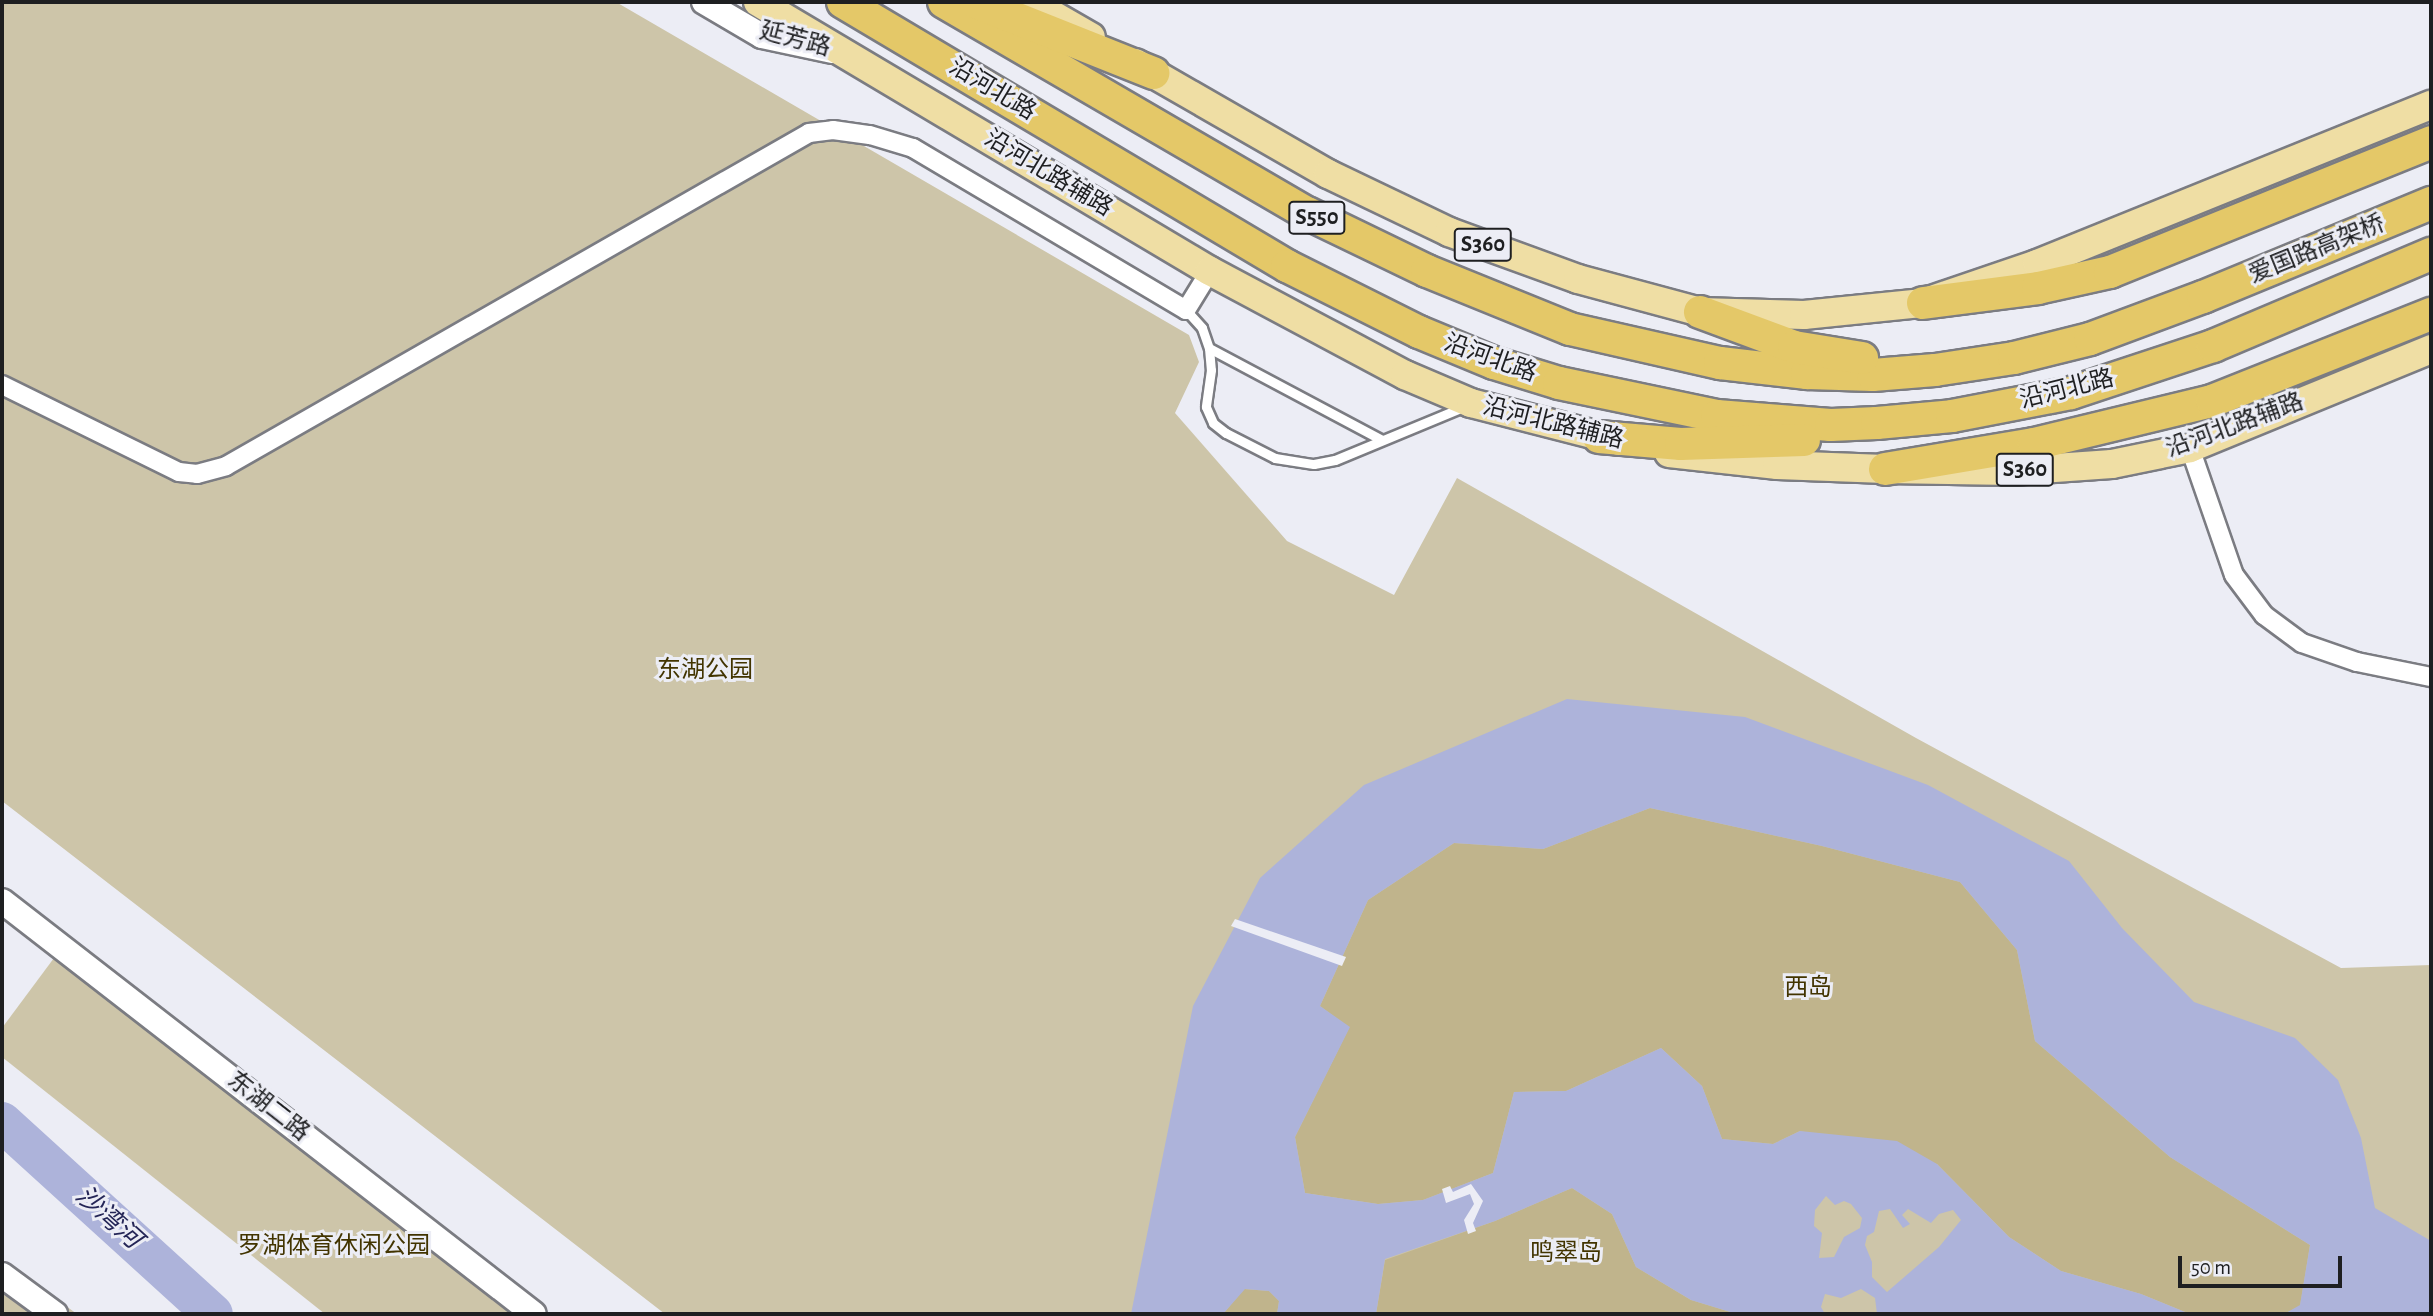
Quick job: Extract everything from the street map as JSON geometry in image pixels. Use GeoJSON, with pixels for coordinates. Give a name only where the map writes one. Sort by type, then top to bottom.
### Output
{"type":"FeatureCollection","features":[{"type":"Feature","properties":{"kind":"highway","name":"沿河北路"},"geometry":{"type":"LineString","coordinates":[[843,2],[1287,266],[1408,327],[1494,363],[1559,383],[1717,416],[1831,425],[1952,416],[2071,393],[2213,346]]}},
{"type":"Feature","properties":{"kind":"highway","name":"沿河北路"},"geometry":{"type":"LineString","coordinates":[[944,2],[1307,213],[1427,271],[1570,329],[1720,363],[1807,373],[1873,375],[1936,370],[2014,358],[2090,339],[2203,297]]}},
{"type":"Feature","properties":{"kind":"highway"},"geometry":{"type":"LineString","coordinates":[[975,2],[1153,73]]}},
{"type":"Feature","properties":{"kind":"highway"},"geometry":{"type":"LineString","coordinates":[[1923,303],[2038,288],[2110,272],[2431,142]]}},
{"type":"Feature","properties":{"kind":"highway","name":"爱国路高架桥"},"geometry":{"type":"LineString","coordinates":[[2203,297],[2431,202]]}},
{"type":"Feature","properties":{"kind":"highway","name":"爱国路高架桥"},"geometry":{"type":"LineString","coordinates":[[2213,346],[2431,254]]}},
{"type":"Feature","properties":{"kind":"highway"},"geometry":{"type":"LineString","coordinates":[[1700,312],[1794,347],[1936,370]]}},
{"type":"Feature","properties":{"kind":"highway"},"geometry":{"type":"LineString","coordinates":[[1885,469],[2034,444],[2212,401],[2431,314]]}},
{"type":"Feature","properties":{"kind":"highway"},"geometry":{"type":"LineString","coordinates":[[1599,437],[1681,444],[1806,440],[1868,434],[1952,416]]}},
{"type":"Feature","properties":{"kind":"main road","name":"沿河北路辅路"},"geometry":{"type":"LineString","coordinates":[[758,2],[1210,271],[1405,375],[1471,403],[1599,437],[1718,461],[1885,469],[2049,468],[2112,464],[2190,447],[2431,349]]}},
{"type":"Feature","properties":{"kind":"main road","name":"S360"},"geometry":{"type":"LineString","coordinates":[[1030,2],[1328,174],[1448,232],[1578,279],[1700,312],[1804,315],[1923,303],[2037,264],[2431,105]]}},
{"type":"Feature","properties":{"kind":"street","name":"延芳路"},"geometry":{"type":"LineString","coordinates":[[704,2],[762,36],[850,55]]}},
{"type":"Feature","properties":{"kind":"street"},"geometry":{"type":"LineString","coordinates":[[2,385],[179,472],[197,474],[226,466],[808,133],[833,130],[870,135],[913,148],[1186,310],[1210,271]]}},
{"type":"Feature","properties":{"kind":"street"},"geometry":{"type":"LineString","coordinates":[[2190,447],[2234,575],[2264,615],[2302,643],[2357,662],[2431,677]]}},
{"type":"Feature","properties":{"kind":"street","name":"东湖二路"},"geometry":{"type":"LineString","coordinates":[[2,901],[534,1314]]}},
{"type":"Feature","properties":{"kind":"street"},"geometry":{"type":"LineString","coordinates":[[2,1275],[55,1314]]}},
{"type":"Feature","properties":{"kind":"lane"},"geometry":{"type":"LineString","coordinates":[[1186,310],[1202,328],[1209,348],[1210,370],[1206,407],[1213,423],[1226,433],[1275,458],[1314,464],[1335,460],[1471,403]]}},
{"type":"Feature","properties":{"kind":"lane"},"geometry":{"type":"LineString","coordinates":[[1209,348],[1382,440]]}},
{"type":"Feature","properties":{"kind":"green space","name":"东湖公园"},"geometry":{"type":"Polygon","coordinates":[[[2,2],[616,2],[1189,335],[1199,362],[1175,413],[1287,541],[1394,595],[1457,478],[1916,738],[2341,968],[2431,965],[2431,1314],[665,1314],[2,801],[2,2]]]}},
{"type":"Feature","properties":{"kind":"green space","name":"西岛"},"geometry":{"type":"Polygon","coordinates":[[[1650,808],[1822,846],[1960,882],[2017,950],[2035,1041],[2170,1157],[2310,1245],[2300,1306],[2284,1314],[2190,1314],[2141,1294],[2061,1271],[2009,1237],[1937,1164],[1800,1131],[1773,1144],[1722,1139],[1702,1086],[1661,1048],[1566,1091],[1514,1092],[1493,1173],[1423,1200],[1378,1204],[1305,1193],[1295,1137],[1349,1028],[1320,1006],[1368,900],[1454,843],[1543,849],[1650,808]]]}},
{"type":"Feature","properties":{"kind":"green space","name":"罗湖体育休闲公园"},"geometry":{"type":"Polygon","coordinates":[[[54,958],[517,1314],[325,1314],[2,1057],[2,1028],[54,958]]]}},
{"type":"Feature","properties":{"kind":"green space","name":"鸣翠岛"},"geometry":{"type":"Polygon","coordinates":[[[1572,1188],[1612,1214],[1636,1267],[1691,1300],[1737,1314],[1376,1314],[1385,1260],[1495,1221],[1572,1188]]]}},
{"type":"Feature","properties":{"kind":"green space"},"geometry":{"type":"Polygon","coordinates":[[[2,1260],[77,1314],[2,1314],[2,1260]]]}},
{"type":"Feature","properties":{"kind":"green space"},"geometry":{"type":"Polygon","coordinates":[[[1244,1289],[1269,1291],[1279,1301],[1277,1314],[1223,1314],[1244,1289]]]}},
{"type":"Feature","properties":{"kind":"water"},"geometry":{"type":"Polygon","coordinates":[[[1567,699],[1745,717],[1928,785],[2069,861],[2122,928],[2194,1002],[2295,1038],[2338,1080],[2361,1138],[2375,1208],[2431,1241],[2431,1314],[2284,1314],[2300,1305],[2310,1245],[2170,1157],[2035,1041],[2017,950],[1960,882],[1822,846],[1650,808],[1543,849],[1454,843],[1368,900],[1320,1006],[1350,1027],[1295,1137],[1305,1193],[1378,1204],[1423,1200],[1493,1173],[1514,1092],[1566,1091],[1661,1048],[1702,1086],[1722,1139],[1773,1144],[1800,1131],[1897,1141],[1937,1164],[2009,1237],[2061,1271],[2141,1294],[2190,1314],[1877,1314],[1875,1298],[1861,1289],[1841,1298],[1825,1294],[1821,1307],[1825,1314],[1737,1314],[1691,1300],[1636,1267],[1612,1214],[1572,1188],[1495,1221],[1385,1259],[1376,1314],[1277,1314],[1279,1301],[1269,1291],[1245,1289],[1223,1314],[1131,1314],[1193,1006],[1260,878],[1364,785],[1567,699]],[[1826,1196],[1815,1210],[1814,1226],[1822,1233],[1819,1258],[1834,1257],[1844,1237],[1860,1228],[1862,1218],[1851,1204],[1844,1201],[1835,1205],[1826,1196]],[[1890,1209],[1879,1211],[1874,1232],[1867,1236],[1865,1245],[1872,1262],[1872,1277],[1887,1292],[1939,1247],[1961,1220],[1953,1210],[1939,1214],[1931,1223],[1908,1209],[1902,1215],[1910,1224],[1903,1228],[1890,1209]]]}},
{"type":"Feature","properties":{"kind":"pier"},"geometry":{"type":"Polygon","coordinates":[[[1235,919],[1346,957],[1342,966],[1231,926],[1235,919]]]}},
{"type":"Feature","properties":{"kind":"pier"},"geometry":{"type":"Polygon","coordinates":[[[1471,1184],[1483,1201],[1473,1223],[1476,1231],[1468,1234],[1464,1220],[1474,1204],[1470,1194],[1446,1203],[1442,1189],[1450,1186],[1453,1192],[1471,1184]]]}},
{"type":"Feature","properties":{"kind":"waterway","name":"沙湾河"},"geometry":{"type":"LineString","coordinates":[[2,1122],[213,1314]]}}]}
